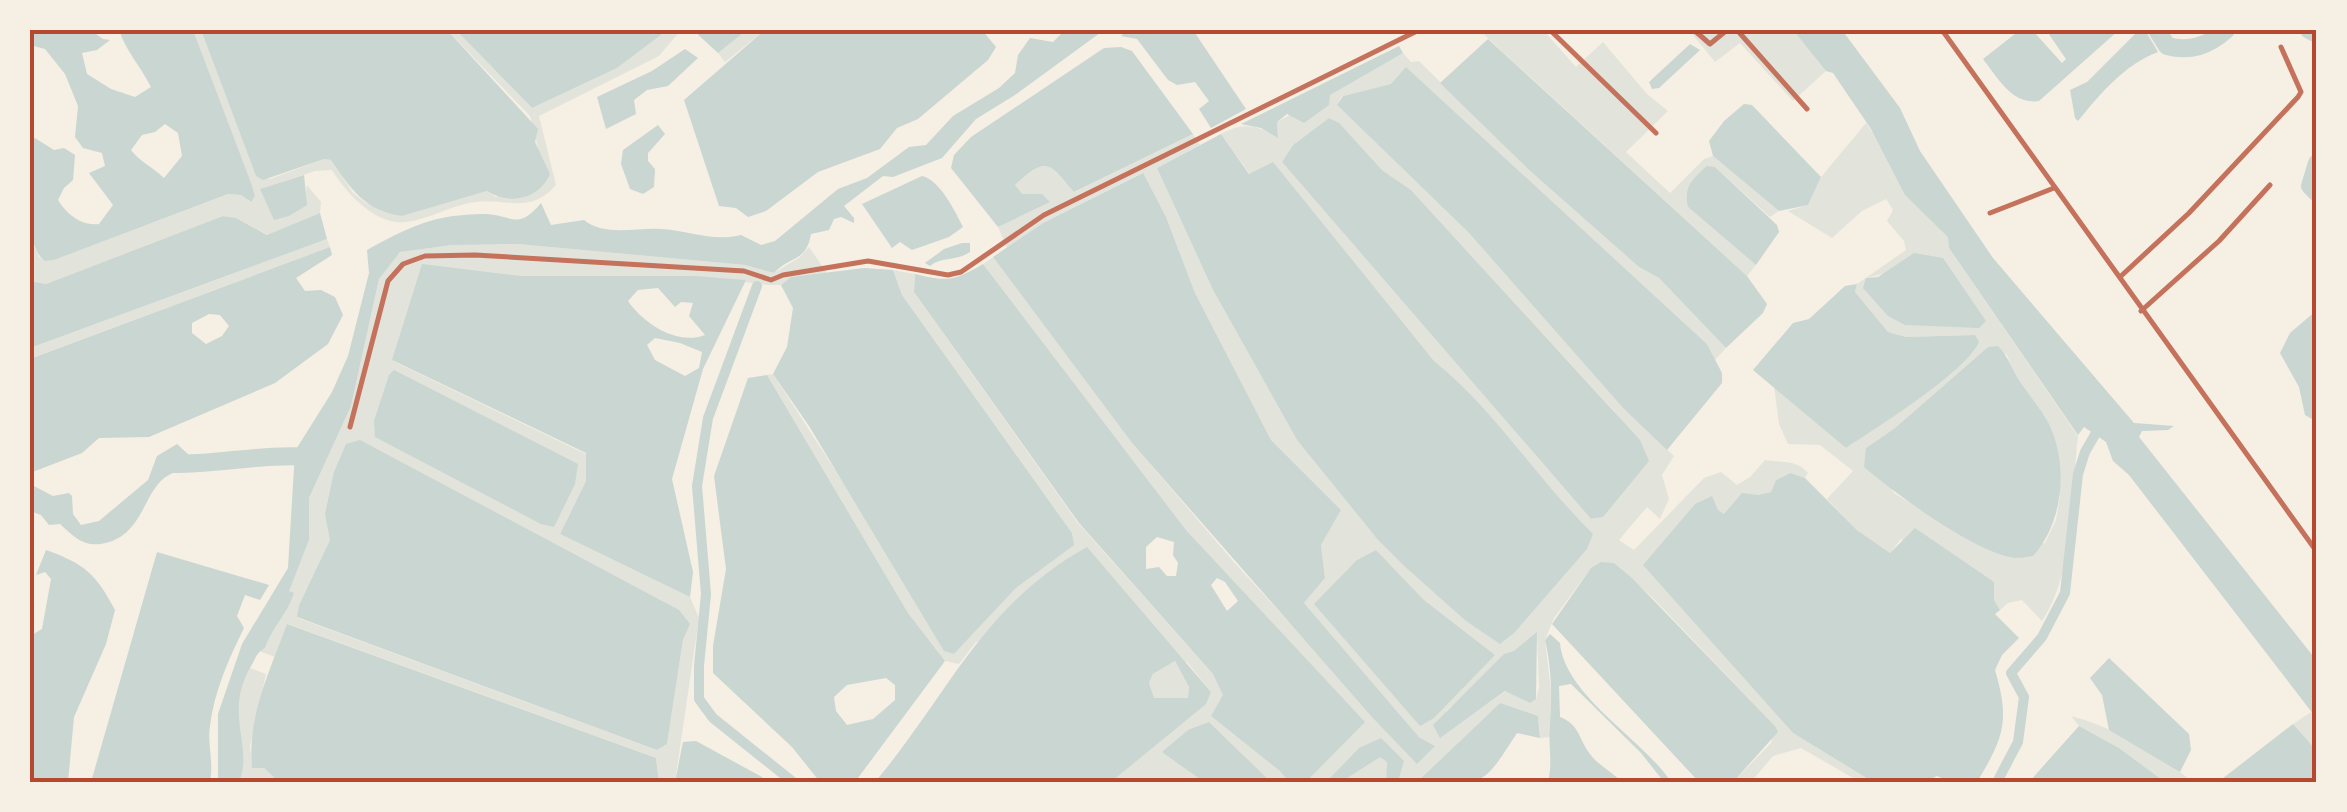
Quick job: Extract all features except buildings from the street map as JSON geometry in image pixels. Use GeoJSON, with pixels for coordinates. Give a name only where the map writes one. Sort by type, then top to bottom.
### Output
{"type":"FeatureCollection","features":[{"type":"Feature","properties":{"kind":"street"},"geometry":{"type":"LineString","coordinates":[[350,427],[388,281],[393,271],[414,259],[475,255],[744,271],[771,280],[783,274],[868,261],[948,275],[960,272],[1044,214],[1419,30]]}},
{"type":"Feature","properties":{"kind":"street"},"geometry":{"type":"LineString","coordinates":[[1550,30],[1656,133]]}},
{"type":"Feature","properties":{"kind":"street"},"geometry":{"type":"LineString","coordinates":[[1694,30],[1710,44],[1727,30]]}},
{"type":"Feature","properties":{"kind":"street"},"geometry":{"type":"LineString","coordinates":[[1737,30],[1807,108]]}},
{"type":"Feature","properties":{"kind":"street"},"geometry":{"type":"LineString","coordinates":[[1942,30],[2317,552]]}},
{"type":"Feature","properties":{"kind":"street"},"geometry":{"type":"LineString","coordinates":[[2118,280],[2189,213],[2298,97],[2300,92],[2280,47]]}},
{"type":"Feature","properties":{"kind":"street"},"geometry":{"type":"LineString","coordinates":[[2142,311],[2219,240],[2270,184]]}},
{"type":"Feature","properties":{"kind":"street"},"geometry":{"type":"LineString","coordinates":[[1990,212],[2054,188]]}},
{"type":"Feature","properties":{"kind":"shaded area"},"geometry":{"type":"Polygon","coordinates":[[[30,30],[98,30],[96,34],[110,40],[97,50],[82,53],[87,74],[111,89],[135,97],[151,87],[119,30],[193,30],[251,183],[255,196],[251,202],[241,195],[228,194],[45,261],[37,252],[30,222],[30,135],[54,150],[64,148],[75,155],[73,180],[58,200],[70,215],[99,224],[113,205],[89,173],[105,166],[102,153],[83,148],[75,137],[78,106],[65,74],[45,49],[30,45],[30,30]],[[165,124],[142,135],[131,150],[164,178],[182,156],[178,133],[165,124]]]}},
{"type":"Feature","properties":{"kind":"shaded area"},"geometry":{"type":"Polygon","coordinates":[[[193,30],[201,30],[256,176],[270,179],[324,159],[331,160],[353,193],[366,203],[402,216],[487,191],[496,197],[550,174],[541,159],[530,116],[447,30],[456,30],[532,108],[617,68],[661,35],[661,30],[681,30],[659,56],[539,116],[556,185],[537,200],[475,202],[395,222],[363,206],[332,170],[315,171],[261,189],[305,197],[307,185],[321,202],[320,213],[268,235],[236,218],[223,216],[46,284],[34,283],[30,236],[39,257],[54,260],[228,194],[241,195],[250,202],[255,196],[193,30]]]}},
{"type":"Feature","properties":{"kind":"shaded area"},"geometry":{"type":"Polygon","coordinates":[[[201,30],[447,30],[538,129],[535,142],[550,174],[538,190],[522,198],[504,198],[487,191],[402,216],[368,203],[331,160],[263,180],[256,176],[201,30]]]}},
{"type":"Feature","properties":{"kind":"shaded area"},"geometry":{"type":"Polygon","coordinates":[[[456,30],[661,30],[661,35],[617,68],[532,108],[456,30]]]}},
{"type":"Feature","properties":{"kind":"shaded area"},"geometry":{"type":"Polygon","coordinates":[[[693,30],[747,30],[718,53],[693,30]]]}},
{"type":"Feature","properties":{"kind":"shaded area"},"geometry":{"type":"Polygon","coordinates":[[[747,30],[765,30],[725,62],[718,53],[747,30]]]}},
{"type":"Feature","properties":{"kind":"shaded area"},"geometry":{"type":"Polygon","coordinates":[[[765,30],[982,30],[996,47],[988,60],[918,119],[897,128],[880,149],[818,172],[766,211],[748,217],[736,208],[719,206],[684,100],[765,30]]]}},
{"type":"Feature","properties":{"kind":"shaded area"},"geometry":{"type":"Polygon","coordinates":[[[1065,30],[1104,30],[976,119],[942,158],[893,177],[883,176],[844,206],[854,223],[841,217],[834,219],[829,230],[811,234],[805,250],[774,273],[745,265],[518,244],[451,245],[400,252],[379,279],[351,406],[309,498],[309,540],[289,591],[294,593],[243,683],[239,714],[243,768],[239,782],[218,782],[218,714],[242,644],[288,568],[295,451],[332,392],[348,356],[369,273],[367,250],[436,219],[486,214],[520,219],[541,203],[551,225],[584,220],[611,230],[741,235],[761,245],[775,241],[838,189],[867,178],[909,147],[926,145],[953,116],[999,88],[1015,73],[1018,55],[1030,38],[1053,42],[1065,30]]]}},
{"type":"Feature","properties":{"kind":"shaded area"},"geometry":{"type":"Polygon","coordinates":[[[1127,30],[1193,30],[1246,109],[1211,128],[1199,109],[1209,101],[1195,82],[1177,85],[1168,80],[1137,39],[1121,36],[1127,30]]]}},
{"type":"Feature","properties":{"kind":"shaded area"},"geometry":{"type":"Polygon","coordinates":[[[1479,30],[1543,30],[1576,67],[1603,42],[1647,94],[1668,111],[1626,152],[1670,193],[1704,159],[1713,156],[1779,211],[1770,217],[1715,167],[1688,207],[1756,265],[1747,276],[1479,30]]]}},
{"type":"Feature","properties":{"kind":"shaded area"},"geometry":{"type":"Polygon","coordinates":[[[1689,30],[1793,30],[1826,71],[1793,101],[1740,43],[1715,62],[1689,30]]]}},
{"type":"Feature","properties":{"kind":"shaded area"},"geometry":{"type":"Polygon","coordinates":[[[1793,30],[1842,30],[1900,108],[1920,151],[1993,258],[2134,423],[2174,426],[2168,430],[2142,431],[2139,437],[2317,661],[2317,719],[2129,475],[2113,461],[2106,442],[2084,427],[2078,435],[1949,248],[1948,237],[1905,195],[1871,129],[1833,73],[1826,71],[1793,30]]]}},
{"type":"Feature","properties":{"kind":"shaded area"},"geometry":{"type":"Polygon","coordinates":[[[2020,30],[2033,31],[2062,63],[2066,59],[2046,30],[2119,30],[2039,101],[2029,101],[2006,89],[1983,59],[2020,30]]]}},
{"type":"Feature","properties":{"kind":"shaded area"},"geometry":{"type":"Polygon","coordinates":[[[2139,30],[2145,30],[2158,52],[2124,72],[2078,121],[2070,90],[2087,82],[2139,30]]]}},
{"type":"Feature","properties":{"kind":"shaded area"},"geometry":{"type":"Polygon","coordinates":[[[1488,39],[1747,276],[1767,304],[1763,313],[1726,348],[1659,278],[1639,267],[1529,170],[1440,83],[1488,39]]]}},
{"type":"Feature","properties":{"kind":"shaded area"},"geometry":{"type":"Polygon","coordinates":[[[1690,44],[1700,50],[1659,88],[1652,89],[1649,82],[1690,44]]]}},
{"type":"Feature","properties":{"kind":"shaded area"},"geometry":{"type":"Polygon","coordinates":[[[1399,46],[1403,53],[1330,95],[1329,105],[1304,123],[1287,114],[1277,122],[1278,138],[1261,128],[1241,124],[1399,46]]]}},
{"type":"Feature","properties":{"kind":"shaded area"},"geometry":{"type":"Polygon","coordinates":[[[1104,48],[1132,51],[1193,134],[1074,192],[1048,166],[1035,169],[1015,185],[1022,194],[1042,194],[1050,202],[998,227],[951,168],[954,155],[971,137],[1104,48]]]}},
{"type":"Feature","properties":{"kind":"shaded area"},"geometry":{"type":"Polygon","coordinates":[[[685,49],[698,58],[668,86],[647,90],[634,100],[636,114],[606,129],[597,97],[652,71],[685,49]]]}},
{"type":"Feature","properties":{"kind":"shaded area"},"geometry":{"type":"Polygon","coordinates":[[[1403,53],[1411,62],[1419,61],[1529,170],[1639,267],[1659,278],[1726,348],[1715,360],[1707,344],[1407,68],[1392,84],[1342,96],[1337,105],[1469,233],[1623,408],[1674,456],[1662,475],[1669,499],[1660,519],[1647,507],[1619,540],[1634,550],[1704,478],[1721,472],[1737,485],[1765,460],[1794,464],[1808,473],[1805,478],[1789,473],[1776,480],[1771,492],[1724,514],[1695,504],[1644,565],[1793,733],[1873,782],[1860,782],[1801,748],[1773,756],[1751,782],[1733,782],[1771,743],[1775,726],[1653,598],[1614,563],[1591,568],[1554,618],[1545,640],[1553,708],[1550,737],[1540,738],[1539,722],[1500,703],[1417,782],[1398,782],[1404,761],[1359,748],[1326,782],[1306,782],[1364,722],[1186,530],[983,264],[993,257],[1132,443],[1233,561],[1417,763],[1434,745],[1419,737],[1304,603],[1325,578],[1321,545],[1341,510],[1271,440],[1195,293],[1166,217],[1142,173],[1043,223],[1007,248],[998,227],[1049,202],[1041,194],[1022,195],[1015,185],[1035,169],[1048,166],[1075,192],[1193,134],[1200,145],[1157,168],[1213,290],[1297,440],[1378,540],[1402,564],[1592,534],[1477,401],[1434,361],[1273,163],[1250,174],[1221,134],[1250,126],[1278,137],[1277,122],[1403,53]],[[1329,118],[1293,145],[1282,162],[1591,519],[1603,517],[1615,412],[1411,190],[1382,170],[1329,118]],[[1376,550],[1357,560],[1487,662],[1495,655],[1424,600],[1376,550]],[[1537,633],[1447,710],[1440,737],[1506,691],[1536,699],[1537,633]]]}},
{"type":"Feature","properties":{"kind":"shaded area"},"geometry":{"type":"Polygon","coordinates":[[[1406,67],[1707,344],[1722,373],[1722,383],[1667,450],[1623,408],[1469,233],[1337,105],[1343,96],[1391,84],[1406,67]]]}},
{"type":"Feature","properties":{"kind":"shaded area"},"geometry":{"type":"Polygon","coordinates":[[[1744,104],[1752,105],[1821,177],[1808,205],[1779,211],[1713,156],[1709,141],[1744,104]]]}},
{"type":"Feature","properties":{"kind":"shaded area"},"geometry":{"type":"Polygon","coordinates":[[[1329,118],[1339,123],[1382,170],[1411,190],[1640,440],[1649,461],[1603,517],[1591,519],[1282,162],[1293,145],[1329,118]]]}},
{"type":"Feature","properties":{"kind":"shaded area"},"geometry":{"type":"Polygon","coordinates":[[[1866,123],[1929,215],[1949,237],[1949,248],[2078,436],[2066,556],[2053,601],[2042,621],[2022,600],[2008,603],[2000,610],[1994,600],[1901,539],[1890,553],[1857,530],[1827,499],[1853,471],[1820,445],[1788,444],[1779,424],[1774,386],[1846,448],[1952,372],[1975,335],[1906,337],[1888,332],[1855,292],[1857,284],[1906,250],[1904,241],[1887,221],[1893,210],[1886,199],[1862,211],[1832,238],[1788,211],[1808,205],[1821,177],[1866,123]],[[1940,260],[1866,278],[1979,327],[1940,260]],[[1988,347],[1895,428],[1866,448],[1894,493],[1955,531],[1993,551],[2045,543],[2056,520],[2060,496],[2007,355],[1988,347]]]}},
{"type":"Feature","properties":{"kind":"shaded area"},"geometry":{"type":"Polygon","coordinates":[[[658,125],[665,134],[648,153],[648,161],[655,169],[654,187],[643,194],[630,189],[621,164],[623,150],[658,125]]]}},
{"type":"Feature","properties":{"kind":"shaded area"},"geometry":{"type":"Polygon","coordinates":[[[1221,134],[1249,174],[1273,162],[1434,361],[1477,401],[1593,534],[1587,549],[1500,644],[1466,621],[1378,540],[1297,440],[1213,290],[1157,168],[1221,134]]]}},
{"type":"Feature","properties":{"kind":"shaded area"},"geometry":{"type":"Polygon","coordinates":[[[1707,166],[1715,167],[1777,225],[1779,232],[1756,265],[1688,207],[1690,183],[1707,166]]]}},
{"type":"Feature","properties":{"kind":"shaded area"},"geometry":{"type":"Polygon","coordinates":[[[1143,173],[1166,217],[1195,293],[1271,440],[1341,510],[1321,545],[1325,578],[1304,603],[1419,737],[1435,746],[1417,764],[1132,443],[993,257],[1043,223],[1143,173]]]}},
{"type":"Feature","properties":{"kind":"shaded area"},"geometry":{"type":"Polygon","coordinates":[[[304,175],[307,205],[274,220],[260,189],[304,175]]]}},
{"type":"Feature","properties":{"kind":"shaded area"},"geometry":{"type":"Polygon","coordinates":[[[922,176],[941,190],[963,227],[949,237],[912,250],[900,242],[892,248],[862,204],[922,176]]]}},
{"type":"Feature","properties":{"kind":"shaded area"},"geometry":{"type":"Polygon","coordinates":[[[320,213],[327,239],[30,348],[30,269],[34,282],[46,284],[223,216],[236,218],[267,235],[320,213]]]}},
{"type":"Feature","properties":{"kind":"shaded area"},"geometry":{"type":"Polygon","coordinates":[[[327,239],[330,247],[30,359],[30,348],[327,239]]]}},
{"type":"Feature","properties":{"kind":"shaded area"},"geometry":{"type":"Polygon","coordinates":[[[970,243],[970,252],[930,266],[925,263],[944,249],[970,243]]]}},
{"type":"Feature","properties":{"kind":"shaded area"},"geometry":{"type":"Polygon","coordinates":[[[518,244],[745,265],[774,273],[809,247],[827,273],[791,277],[781,285],[695,276],[521,276],[393,361],[586,454],[586,481],[560,534],[690,597],[699,618],[675,782],[659,782],[656,758],[288,624],[275,657],[259,651],[265,648],[293,593],[288,592],[309,540],[309,498],[351,406],[383,272],[398,254],[422,247],[518,244]],[[330,540],[299,605],[298,618],[657,750],[667,744],[683,640],[689,624],[330,540]]]}},
{"type":"Feature","properties":{"kind":"shaded area"},"geometry":{"type":"Polygon","coordinates":[[[330,247],[332,255],[296,278],[305,291],[321,290],[335,297],[343,315],[328,344],[275,383],[149,437],[99,438],[82,453],[30,473],[30,359],[330,247]],[[209,314],[192,323],[192,333],[206,344],[222,336],[229,326],[220,315],[209,314]]]}},
{"type":"Feature","properties":{"kind":"shaded area"},"geometry":{"type":"Polygon","coordinates":[[[1914,253],[1943,258],[1986,321],[1979,328],[1905,325],[1888,316],[1863,288],[1866,278],[1878,277],[1914,253]]]}},
{"type":"Feature","properties":{"kind":"shaded area"},"geometry":{"type":"Polygon","coordinates":[[[422,264],[521,276],[695,276],[746,280],[703,369],[672,479],[693,572],[690,597],[560,534],[586,481],[586,453],[392,360],[422,264]],[[658,288],[638,290],[628,301],[642,317],[672,335],[705,335],[689,316],[693,303],[681,302],[675,307],[658,288]],[[655,338],[647,345],[655,360],[685,376],[699,368],[702,352],[655,338]]]}},
{"type":"Feature","properties":{"kind":"shaded area"},"geometry":{"type":"Polygon","coordinates":[[[983,264],[1186,530],[1365,722],[1306,782],[1289,782],[1211,716],[1223,695],[1213,674],[1079,523],[914,292],[915,274],[957,277],[983,264]],[[1157,537],[1146,547],[1146,569],[1159,567],[1167,576],[1176,576],[1174,542],[1157,537]],[[1217,578],[1211,585],[1227,611],[1238,601],[1225,582],[1217,578]]]}},
{"type":"Feature","properties":{"kind":"shaded area"},"geometry":{"type":"Polygon","coordinates":[[[864,268],[893,270],[902,295],[1072,533],[1074,545],[1016,588],[954,654],[944,651],[809,426],[773,374],[787,347],[793,308],[781,285],[791,277],[864,268]]]}},
{"type":"Feature","properties":{"kind":"shaded area"},"geometry":{"type":"Polygon","coordinates":[[[893,270],[915,274],[914,292],[1078,523],[1213,674],[1224,695],[1289,782],[1271,782],[1209,722],[1199,778],[1204,782],[1111,782],[1205,704],[1211,692],[1187,662],[976,642],[959,664],[945,661],[908,613],[767,375],[773,374],[954,654],[1016,588],[1073,545],[1072,533],[902,295],[893,270]]]}},
{"type":"Feature","properties":{"kind":"shaded area"},"geometry":{"type":"Polygon","coordinates":[[[1857,284],[1855,292],[1888,332],[1906,337],[1975,335],[1979,342],[1939,383],[1846,448],[1753,370],[1793,323],[1809,319],[1845,286],[1857,284]]]}},
{"type":"Feature","properties":{"kind":"shaded area"},"geometry":{"type":"Polygon","coordinates":[[[2317,310],[2317,422],[2305,415],[2299,387],[2280,353],[2290,333],[2317,310]]]}},
{"type":"Feature","properties":{"kind":"shaded area"},"geometry":{"type":"Polygon","coordinates":[[[1998,346],[2049,424],[2059,458],[2057,511],[2033,556],[2013,558],[1975,543],[1914,505],[1864,467],[1866,448],[1895,428],[1988,347],[1998,346]]]}},
{"type":"Feature","properties":{"kind":"shaded area"},"geometry":{"type":"Polygon","coordinates":[[[394,370],[578,464],[575,484],[554,527],[541,524],[375,437],[374,421],[394,370]]]}},
{"type":"Feature","properties":{"kind":"shaded area"},"geometry":{"type":"Polygon","coordinates":[[[767,375],[908,613],[945,661],[855,782],[820,782],[792,747],[713,673],[713,646],[726,569],[714,476],[748,378],[767,375]],[[886,678],[847,685],[834,697],[836,711],[847,725],[873,719],[895,700],[895,685],[886,678]]]}},
{"type":"Feature","properties":{"kind":"shaded area"},"geometry":{"type":"Polygon","coordinates":[[[360,440],[679,610],[690,624],[683,640],[667,744],[657,750],[297,617],[330,540],[325,514],[334,472],[346,444],[360,440]]]}},
{"type":"Feature","properties":{"kind":"shaded area"},"geometry":{"type":"Polygon","coordinates":[[[177,444],[197,470],[176,472],[163,479],[131,528],[109,542],[82,541],[60,524],[49,525],[41,515],[30,511],[30,484],[53,496],[69,493],[73,514],[81,525],[99,521],[148,480],[157,456],[177,444]]]}},
{"type":"Feature","properties":{"kind":"shaded area"},"geometry":{"type":"Polygon","coordinates":[[[1790,473],[1805,478],[1857,530],[1890,553],[1915,528],[1994,582],[1994,600],[2000,610],[1995,614],[2019,638],[2002,655],[1995,670],[2002,728],[1977,782],[1951,782],[1937,776],[1925,782],[1873,782],[1793,733],[1643,565],[1695,504],[1712,496],[1724,514],[1742,493],[1771,492],[1776,480],[1790,473]]]}},
{"type":"Feature","properties":{"kind":"shaded area"},"geometry":{"type":"Polygon","coordinates":[[[1087,547],[1211,692],[1206,704],[1111,782],[875,782],[993,625],[1050,571],[1087,547]],[[1175,661],[1153,674],[1149,683],[1154,698],[1188,698],[1189,687],[1175,661]]]}},
{"type":"Feature","properties":{"kind":"shaded area"},"geometry":{"type":"Polygon","coordinates":[[[46,550],[88,572],[115,610],[106,644],[74,717],[68,782],[30,782],[30,636],[42,629],[51,579],[45,572],[36,575],[46,550]]]}},
{"type":"Feature","properties":{"kind":"shaded area"},"geometry":{"type":"Polygon","coordinates":[[[1376,550],[1424,600],[1495,655],[1434,718],[1420,726],[1314,604],[1357,560],[1376,550]]]}},
{"type":"Feature","properties":{"kind":"shaded area"},"geometry":{"type":"Polygon","coordinates":[[[157,552],[269,585],[260,600],[245,595],[237,616],[244,628],[212,713],[210,782],[91,782],[157,552]]]}},
{"type":"Feature","properties":{"kind":"shaded area"},"geometry":{"type":"Polygon","coordinates":[[[1601,562],[1614,563],[1632,578],[1775,726],[1778,732],[1733,782],[1699,782],[1552,624],[1591,568],[1601,562]]]}},
{"type":"Feature","properties":{"kind":"shaded area"},"geometry":{"type":"Polygon","coordinates":[[[287,624],[656,758],[659,782],[279,782],[264,768],[252,768],[251,749],[261,694],[287,624]]]}},
{"type":"Feature","properties":{"kind":"shaded area"},"geometry":{"type":"Polygon","coordinates":[[[1537,632],[1536,699],[1530,703],[1505,691],[1440,738],[1433,725],[1504,654],[1514,651],[1537,632]]]}},
{"type":"Feature","properties":{"kind":"shaded area"},"geometry":{"type":"Polygon","coordinates":[[[1550,634],[1560,643],[1575,681],[1671,782],[1664,782],[1641,753],[1571,684],[1559,686],[1560,717],[1575,728],[1593,758],[1622,782],[1548,782],[1551,694],[1545,640],[1550,634]]]}},
{"type":"Feature","properties":{"kind":"shaded area"},"geometry":{"type":"Polygon","coordinates":[[[2109,658],[2189,734],[2191,750],[2180,772],[2109,730],[2102,695],[2090,678],[2109,658]]]}},
{"type":"Feature","properties":{"kind":"shaded area"},"geometry":{"type":"Polygon","coordinates":[[[1175,661],[1189,687],[1188,698],[1154,698],[1149,683],[1153,674],[1175,661]]]}},
{"type":"Feature","properties":{"kind":"shaded area"},"geometry":{"type":"Polygon","coordinates":[[[250,668],[266,674],[250,746],[252,768],[264,768],[279,782],[239,782],[243,754],[239,697],[250,668]]]}},
{"type":"Feature","properties":{"kind":"shaded area"},"geometry":{"type":"Polygon","coordinates":[[[1500,703],[1538,716],[1540,738],[1517,733],[1495,766],[1478,780],[1417,782],[1500,703]]]}},
{"type":"Feature","properties":{"kind":"shaded area"},"geometry":{"type":"Polygon","coordinates":[[[2311,712],[2317,719],[2317,751],[2293,724],[2311,712]]]}},
{"type":"Feature","properties":{"kind":"shaded area"},"geometry":{"type":"Polygon","coordinates":[[[2071,716],[2135,743],[2193,782],[2165,782],[2119,748],[2079,726],[2071,716]]]}},
{"type":"Feature","properties":{"kind":"shaded area"},"geometry":{"type":"Polygon","coordinates":[[[1209,722],[1271,782],[1204,782],[1162,752],[1188,730],[1209,722]]]}},
{"type":"Feature","properties":{"kind":"shaded area"},"geometry":{"type":"Polygon","coordinates":[[[2293,724],[2317,751],[2317,782],[2218,782],[2293,724]]]}},
{"type":"Feature","properties":{"kind":"shaded area"},"geometry":{"type":"Polygon","coordinates":[[[2079,726],[2119,748],[2165,782],[2029,782],[2079,726]]]}},
{"type":"Feature","properties":{"kind":"shaded area"},"geometry":{"type":"Polygon","coordinates":[[[1381,738],[1404,761],[1398,782],[1386,782],[1387,762],[1380,757],[1341,782],[1326,782],[1359,748],[1381,738]]]}},
{"type":"Feature","properties":{"kind":"shaded area"},"geometry":{"type":"Polygon","coordinates":[[[696,741],[767,782],[675,782],[683,742],[696,741]]]}},
{"type":"Feature","properties":{"kind":"shaded area"},"geometry":{"type":"Polygon","coordinates":[[[1380,756],[1387,762],[1386,782],[1341,782],[1380,756]]]}},
{"type":"Feature","properties":{"kind":"waterway"},"geometry":{"type":"LineString","coordinates":[[2157,30],[2167,46],[2183,48],[2205,44],[2226,30]]}},
{"type":"Feature","properties":{"kind":"waterway"},"geometry":{"type":"LineString","coordinates":[[2309,30],[2317,34]]}},
{"type":"Feature","properties":{"kind":"waterway"},"geometry":{"type":"LineString","coordinates":[[2317,163],[2310,186],[2317,193]]}},
{"type":"Feature","properties":{"kind":"waterway"},"geometry":{"type":"LineString","coordinates":[[757,286],[708,418],[697,486],[706,594],[699,699],[713,718],[793,782]]}},
{"type":"Feature","properties":{"kind":"waterway"},"geometry":{"type":"LineString","coordinates":[[1997,782],[2018,742],[2024,697],[2011,673],[2042,637],[2065,593],[2078,474],[2100,426]]}},
{"type":"Feature","properties":{"kind":"waterway"},"geometry":{"type":"LineString","coordinates":[[174,464],[313,457]]}}]}
